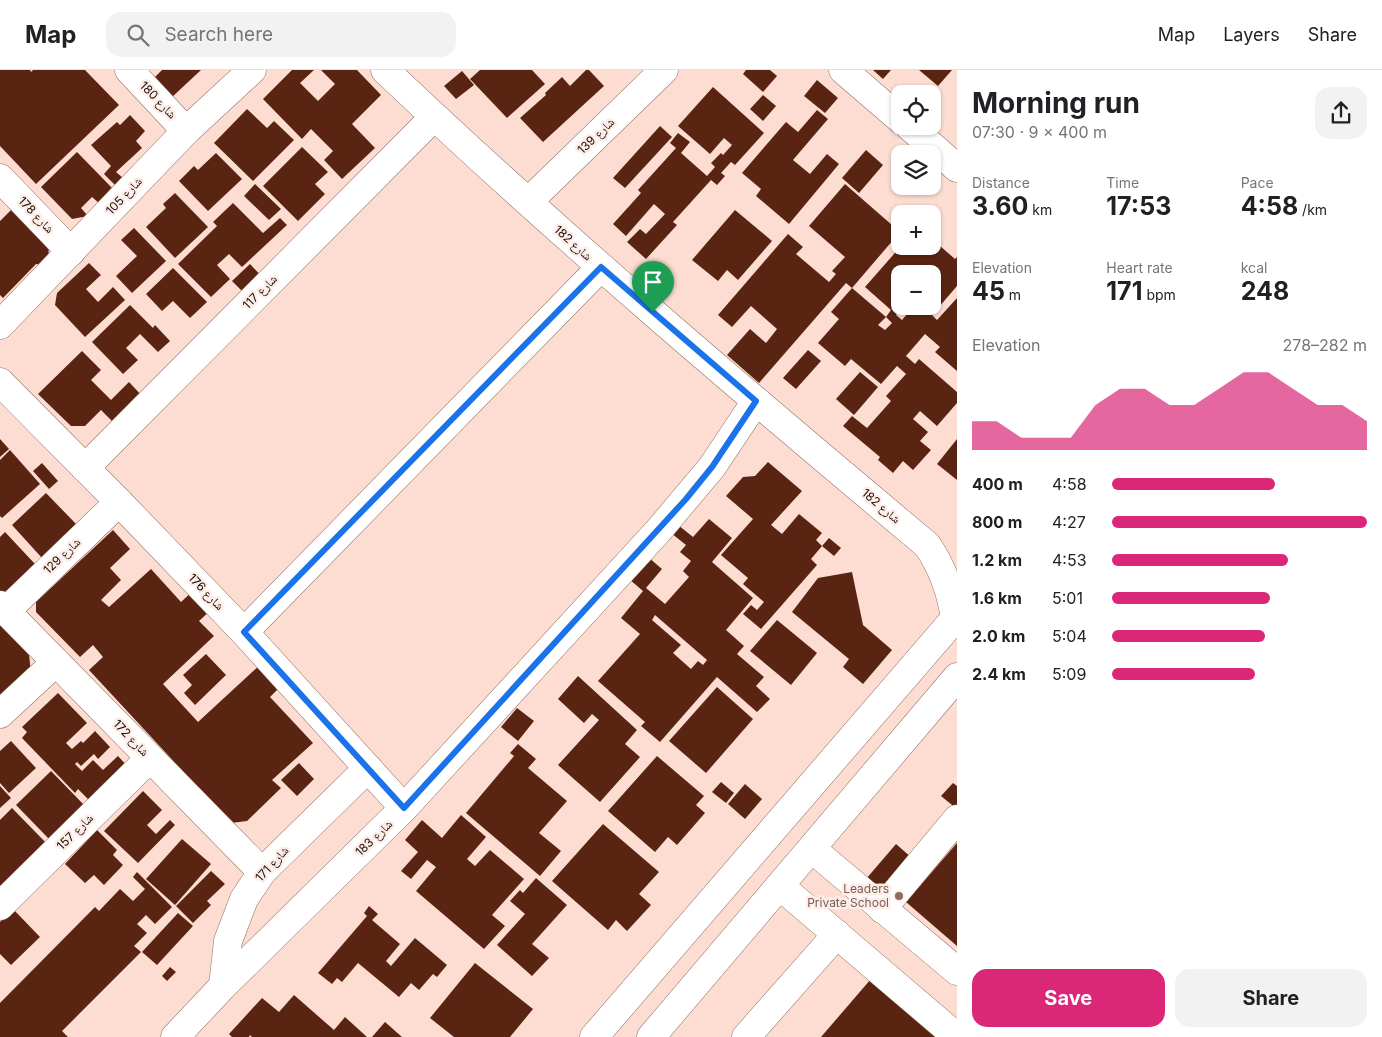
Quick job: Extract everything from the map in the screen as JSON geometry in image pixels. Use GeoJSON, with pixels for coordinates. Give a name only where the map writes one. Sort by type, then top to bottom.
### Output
{"type":"FeatureCollection","features":[{"type":"Feature","properties":{"kind":"street","name":"شارع 180"},"geometry":{"type":"LineString","coordinates":[[129,70],[186,130]]}},
{"type":"Feature","properties":{"kind":"street","name":"شارع 105"},"geometry":{"type":"LineString","coordinates":[[0,325],[186,130],[252,70]]}},
{"type":"Feature","properties":{"kind":"street","name":"شارع 182"},"geometry":{"type":"LineString","coordinates":[[386,70],[434,117],[601,267],[927,545],[938,562],[946,580],[956,618]]}},
{"type":"Feature","properties":{"kind":"street","name":"شارع 139"},"geometry":{"type":"LineString","coordinates":[[528,202],[664,70]]}},
{"type":"Feature","properties":{"kind":"street"},"geometry":{"type":"LineString","coordinates":[[843,70],[891,111]]}},
{"type":"Feature","properties":{"kind":"street","name":"شارع 117"},"geometry":{"type":"LineString","coordinates":[[85,468],[434,117]]}},
{"type":"Feature","properties":{"kind":"street"},"geometry":{"type":"LineString","coordinates":[[919,135],[957,168]]}},
{"type":"Feature","properties":{"kind":"street","name":"شارع 178"},"geometry":{"type":"LineString","coordinates":[[0,178],[71,252]]}},
{"type":"Feature","properties":{"kind":"street"},"geometry":{"type":"LineString","coordinates":[[244,632],[601,267]]}},
{"type":"Feature","properties":{"kind":"street","name":"شارع 176"},"geometry":{"type":"LineString","coordinates":[[0,382],[244,632],[404,808]]}},
{"type":"Feature","properties":{"kind":"street","name":"شارع 183"},"geometry":{"type":"LineString","coordinates":[[175,1037],[223,986],[404,808],[686,499],[723,451],[756,401]]}},
{"type":"Feature","properties":{"kind":"street","name":"شارع 129"},"geometry":{"type":"LineString","coordinates":[[3,608],[119,502]]}},
{"type":"Feature","properties":{"kind":"street","name":"شارع 182"},"geometry":{"type":"LineString","coordinates":[[927,545],[957,556]]}},
{"type":"Feature","properties":{"kind":"street","name":"شارع 172"},"geometry":{"type":"LineString","coordinates":[[3,608],[262,872]]}},
{"type":"Feature","properties":{"kind":"street"},"geometry":{"type":"LineString","coordinates":[[594,1037],[956,618]]}},
{"type":"Feature","properties":{"kind":"street"},"geometry":{"type":"LineString","coordinates":[[0,714],[56,662]]}},
{"type":"Feature","properties":{"kind":"street"},"geometry":{"type":"LineString","coordinates":[[651,1037],[957,676]]}},
{"type":"Feature","properties":{"kind":"street","name":"شارع 157"},"geometry":{"type":"LineString","coordinates":[[0,906],[150,758]]}},
{"type":"Feature","properties":{"kind":"street","name":"شارع 171"},"geometry":{"type":"LineString","coordinates":[[223,986],[228,941],[244,899],[262,872],[368,768]]}},
{"type":"Feature","properties":{"kind":"street"},"geometry":{"type":"LineString","coordinates":[[882,909],[957,818]]}},
{"type":"Feature","properties":{"kind":"street"},"geometry":{"type":"LineString","coordinates":[[812,849],[957,971]]}},
{"type":"Feature","properties":{"kind":"street"},"geometry":{"type":"LineString","coordinates":[[780,886],[956,1037]]}},
{"type":"Feature","properties":{"kind":"street"},"geometry":{"type":"LineString","coordinates":[[746,1037],[837,934]]}},
{"type":"Feature","properties":{"kind":"building"},"geometry":{"type":"Polygon","coordinates":[[[0,70],[30,70],[31,72],[33,70],[85,70],[119,105],[36,184],[0,146],[0,70]]]}},
{"type":"Feature","properties":{"kind":"building"},"geometry":{"type":"Polygon","coordinates":[[[162,70],[201,70],[171,98],[153,79],[162,70]]]}},
{"type":"Feature","properties":{"kind":"building"},"geometry":{"type":"Polygon","coordinates":[[[292,70],[314,70],[300,83],[318,101],[335,84],[321,70],[357,70],[381,95],[352,124],[375,148],[342,179],[324,160],[333,151],[311,129],[302,139],[263,99],[292,70]]]}},
{"type":"Feature","properties":{"kind":"building"},"geometry":{"type":"Polygon","coordinates":[[[480,70],[532,70],[545,84],[507,118],[470,79],[480,70]]]}},
{"type":"Feature","properties":{"kind":"building"},"geometry":{"type":"Polygon","coordinates":[[[586,70],[589,70],[604,86],[543,142],[520,118],[546,95],[545,93],[562,77],[570,86],[586,70]]]}},
{"type":"Feature","properties":{"kind":"building"},"geometry":{"type":"Polygon","coordinates":[[[746,70],[770,70],[777,76],[763,92],[743,74],[746,70]]]}},
{"type":"Feature","properties":{"kind":"building"},"geometry":{"type":"Polygon","coordinates":[[[873,70],[891,70],[883,79],[873,70]]]}},
{"type":"Feature","properties":{"kind":"building"},"geometry":{"type":"Polygon","coordinates":[[[919,70],[952,70],[937,85],[919,70]]]}},
{"type":"Feature","properties":{"kind":"building"},"geometry":{"type":"Polygon","coordinates":[[[462,71],[474,85],[456,99],[444,86],[462,71]]]}},
{"type":"Feature","properties":{"kind":"building"},"geometry":{"type":"Polygon","coordinates":[[[817,80],[838,98],[825,113],[804,96],[817,80]]]}},
{"type":"Feature","properties":{"kind":"building"},"geometry":{"type":"Polygon","coordinates":[[[713,87],[764,133],[735,165],[731,162],[721,173],[725,176],[717,185],[711,180],[673,222],[677,225],[646,259],[627,242],[640,229],[646,234],[665,214],[654,204],[626,236],[613,224],[641,193],[638,190],[676,148],[670,143],[678,133],[690,142],[681,153],[707,176],[715,167],[711,163],[721,153],[723,155],[732,145],[724,138],[710,154],[678,126],[713,87]]]}},
{"type":"Feature","properties":{"kind":"building"},"geometry":{"type":"Polygon","coordinates":[[[763,95],[776,106],[763,121],[750,109],[763,95]]]}},
{"type":"Feature","properties":{"kind":"building"},"geometry":{"type":"Polygon","coordinates":[[[247,109],[267,128],[274,121],[294,140],[253,181],[214,143],[247,109]]]}},
{"type":"Feature","properties":{"kind":"building"},"geometry":{"type":"Polygon","coordinates":[[[817,110],[828,119],[793,160],[810,174],[827,154],[839,164],[789,224],[756,196],[761,189],[742,173],[786,122],[798,132],[817,110]]]}},
{"type":"Feature","properties":{"kind":"building"},"geometry":{"type":"Polygon","coordinates":[[[130,115],[145,131],[136,141],[142,148],[116,172],[123,178],[115,185],[104,174],[111,166],[91,145],[117,122],[120,125],[130,115]]]}},
{"type":"Feature","properties":{"kind":"building"},"geometry":{"type":"Polygon","coordinates":[[[660,126],[672,137],[625,188],[613,178],[660,126]]]}},
{"type":"Feature","properties":{"kind":"building"},"geometry":{"type":"Polygon","coordinates":[[[302,147],[328,172],[315,184],[325,194],[298,221],[263,186],[302,147]]]}},
{"type":"Feature","properties":{"kind":"building"},"geometry":{"type":"Polygon","coordinates":[[[866,150],[883,165],[859,193],[842,178],[866,150]]]}},
{"type":"Feature","properties":{"kind":"building"},"geometry":{"type":"Polygon","coordinates":[[[77,152],[114,190],[100,204],[92,197],[81,208],[88,216],[72,219],[41,187],[77,152]]]}},
{"type":"Feature","properties":{"kind":"building"},"geometry":{"type":"Polygon","coordinates":[[[216,153],[242,179],[208,211],[179,181],[194,166],[198,170],[216,153]]]}},
{"type":"Feature","properties":{"kind":"building"},"geometry":{"type":"Polygon","coordinates":[[[255,184],[281,209],[269,220],[244,196],[255,184]]]}},
{"type":"Feature","properties":{"kind":"building"},"geometry":{"type":"Polygon","coordinates":[[[845,184],[891,224],[891,242],[852,288],[846,283],[759,383],[727,355],[750,329],[766,343],[777,329],[751,306],[732,327],[718,315],[788,234],[803,247],[796,254],[829,282],[836,274],[832,271],[845,257],[809,226],[845,184]]]}},
{"type":"Feature","properties":{"kind":"building"},"geometry":{"type":"Polygon","coordinates":[[[175,193],[208,227],[175,258],[146,227],[166,208],[163,204],[175,193]]]}},
{"type":"Feature","properties":{"kind":"building"},"geometry":{"type":"Polygon","coordinates":[[[233,203],[263,233],[280,218],[287,225],[242,267],[229,254],[217,265],[230,279],[211,297],[178,264],[217,226],[213,222],[233,203]]]}},
{"type":"Feature","properties":{"kind":"building"},"geometry":{"type":"Polygon","coordinates":[[[13,208],[49,242],[48,265],[36,264],[3,298],[0,295],[0,221],[13,208]]]}},
{"type":"Feature","properties":{"kind":"building"},"geometry":{"type":"Polygon","coordinates":[[[735,210],[772,241],[738,280],[727,270],[718,281],[692,260],[735,210]]]}},
{"type":"Feature","properties":{"kind":"building"},"geometry":{"type":"Polygon","coordinates":[[[134,228],[166,261],[132,293],[116,276],[137,256],[121,240],[134,228]]]}},
{"type":"Feature","properties":{"kind":"building"},"geometry":{"type":"Polygon","coordinates":[[[941,247],[955,259],[957,257],[957,286],[941,305],[941,265],[891,265],[891,310],[865,287],[893,255],[941,255],[941,247]]]}},
{"type":"Feature","properties":{"kind":"building"},"geometry":{"type":"Polygon","coordinates":[[[89,263],[101,275],[86,289],[98,302],[113,287],[125,300],[85,337],[55,305],[57,293],[89,263]]]}},
{"type":"Feature","properties":{"kind":"building"},"geometry":{"type":"Polygon","coordinates":[[[250,264],[265,280],[247,296],[232,281],[250,264]]]}},
{"type":"Feature","properties":{"kind":"building"},"geometry":{"type":"Polygon","coordinates":[[[173,268],[207,302],[190,318],[173,301],[162,311],[146,294],[173,268]]]}},
{"type":"Feature","properties":{"kind":"building"},"geometry":{"type":"Polygon","coordinates":[[[852,288],[886,317],[891,310],[891,315],[896,315],[902,320],[906,315],[932,315],[937,320],[957,298],[957,371],[935,352],[940,347],[925,334],[906,356],[915,364],[919,359],[957,392],[957,403],[937,426],[920,411],[913,419],[928,432],[920,441],[931,450],[913,470],[903,461],[893,473],[878,460],[880,457],[843,426],[852,416],[867,428],[891,401],[886,396],[906,374],[897,366],[881,384],[851,359],[845,366],[818,343],[839,319],[831,312],[852,288]],[[886,317],[878,325],[885,330],[892,323],[886,317]]]}},
{"type":"Feature","properties":{"kind":"building"},"geometry":{"type":"Polygon","coordinates":[[[130,305],[153,328],[155,325],[170,341],[158,352],[140,334],[126,348],[138,360],[123,374],[92,342],[130,305]]]}},
{"type":"Feature","properties":{"kind":"building"},"geometry":{"type":"Polygon","coordinates":[[[808,350],[821,361],[796,389],[783,378],[808,350]]]}},
{"type":"Feature","properties":{"kind":"building"},"geometry":{"type":"Polygon","coordinates":[[[82,351],[101,370],[91,380],[111,400],[129,382],[144,398],[116,425],[101,410],[85,426],[71,426],[38,394],[82,351]]]}},
{"type":"Feature","properties":{"kind":"building"},"geometry":{"type":"Polygon","coordinates":[[[860,372],[878,387],[854,415],[836,399],[860,372]]]}},
{"type":"Feature","properties":{"kind":"building"},"geometry":{"type":"Polygon","coordinates":[[[0,439],[9,449],[0,457],[0,439]]]}},
{"type":"Feature","properties":{"kind":"building"},"geometry":{"type":"Polygon","coordinates":[[[957,439],[957,480],[937,464],[957,439]]]}},
{"type":"Feature","properties":{"kind":"building"},"geometry":{"type":"Polygon","coordinates":[[[10,450],[40,484],[2,518],[0,516],[0,460],[10,450]]]}},
{"type":"Feature","properties":{"kind":"building"},"geometry":{"type":"Polygon","coordinates":[[[768,462],[802,491],[771,525],[782,534],[799,514],[822,533],[816,540],[822,546],[811,559],[817,565],[761,629],[743,614],[751,605],[757,610],[764,602],[743,584],[748,578],[721,555],[753,519],[726,496],[743,477],[755,476],[768,462]]]}},
{"type":"Feature","properties":{"kind":"building"},"geometry":{"type":"Polygon","coordinates":[[[42,463],[58,481],[49,489],[33,471],[42,463]]]}},
{"type":"Feature","properties":{"kind":"building"},"geometry":{"type":"Polygon","coordinates":[[[46,493],[77,525],[42,558],[12,525],[46,493]]]}},
{"type":"Feature","properties":{"kind":"building"},"geometry":{"type":"Polygon","coordinates":[[[709,519],[732,538],[712,562],[753,598],[726,630],[744,646],[737,654],[764,677],[756,686],[770,699],[757,712],[717,677],[660,742],[641,726],[645,722],[598,681],[640,634],[621,618],[643,591],[629,579],[648,557],[662,569],[646,588],[665,604],[689,577],[683,571],[691,561],[680,552],[686,545],[666,529],[673,521],[693,537],[709,519]],[[655,615],[652,620],[681,645],[673,653],[691,669],[698,661],[703,665],[707,660],[655,615]]]}},
{"type":"Feature","properties":{"kind":"building"},"geometry":{"type":"Polygon","coordinates":[[[113,530],[130,549],[110,568],[121,580],[101,600],[109,607],[151,569],[181,602],[195,589],[213,608],[199,621],[214,636],[163,684],[198,722],[262,663],[282,685],[270,697],[313,743],[272,780],[281,788],[247,821],[231,823],[89,670],[103,657],[93,645],[80,657],[36,612],[36,602],[113,530]]]}},
{"type":"Feature","properties":{"kind":"building"},"geometry":{"type":"Polygon","coordinates":[[[5,532],[35,564],[0,597],[0,537],[5,532]]]}},
{"type":"Feature","properties":{"kind":"building"},"geometry":{"type":"Polygon","coordinates":[[[829,538],[841,548],[834,556],[822,546],[829,538]]]}},
{"type":"Feature","properties":{"kind":"building"},"geometry":{"type":"Polygon","coordinates":[[[852,572],[863,625],[892,650],[863,684],[843,667],[849,659],[792,612],[818,578],[852,572]]]}},
{"type":"Feature","properties":{"kind":"building"},"geometry":{"type":"Polygon","coordinates":[[[777,620],[817,653],[791,685],[750,651],[777,620]]]}},
{"type":"Feature","properties":{"kind":"building"},"geometry":{"type":"Polygon","coordinates":[[[0,624],[29,654],[31,674],[0,696],[0,624]]]}},
{"type":"Feature","properties":{"kind":"building"},"geometry":{"type":"Polygon","coordinates":[[[206,654],[226,675],[195,705],[184,693],[192,685],[183,675],[206,654]]]}},
{"type":"Feature","properties":{"kind":"building"},"geometry":{"type":"Polygon","coordinates":[[[578,676],[637,730],[625,744],[640,757],[600,802],[558,765],[599,720],[592,714],[584,723],[558,699],[578,676]]]}},
{"type":"Feature","properties":{"kind":"building"},"geometry":{"type":"Polygon","coordinates":[[[717,687],[753,719],[706,773],[669,741],[717,687]]]}},
{"type":"Feature","properties":{"kind":"building"},"geometry":{"type":"Polygon","coordinates":[[[58,693],[87,723],[66,743],[72,749],[81,741],[83,743],[95,731],[110,747],[98,759],[94,754],[81,766],[77,762],[75,764],[82,771],[93,760],[103,770],[118,756],[129,768],[92,803],[78,789],[75,793],[22,738],[27,732],[22,727],[58,693]]]}},
{"type":"Feature","properties":{"kind":"building"},"geometry":{"type":"Polygon","coordinates":[[[517,708],[534,721],[518,741],[501,727],[517,708]]]}},
{"type":"Feature","properties":{"kind":"building"},"geometry":{"type":"Polygon","coordinates":[[[11,741],[36,768],[9,793],[0,783],[0,751],[11,741]]]}},
{"type":"Feature","properties":{"kind":"building"},"geometry":{"type":"Polygon","coordinates":[[[518,744],[536,759],[528,768],[567,801],[539,833],[561,851],[540,876],[466,813],[514,756],[510,753],[518,744]]]}},
{"type":"Feature","properties":{"kind":"building"},"geometry":{"type":"Polygon","coordinates":[[[657,756],[704,796],[696,805],[705,813],[677,845],[668,837],[655,852],[608,811],[657,756]]]}},
{"type":"Feature","properties":{"kind":"building"},"geometry":{"type":"Polygon","coordinates":[[[299,763],[314,779],[297,796],[281,780],[299,763]]]}},
{"type":"Feature","properties":{"kind":"building"},"geometry":{"type":"Polygon","coordinates":[[[51,771],[85,806],[50,840],[16,805],[51,771]]]}},
{"type":"Feature","properties":{"kind":"building"},"geometry":{"type":"Polygon","coordinates":[[[721,782],[734,793],[726,803],[712,792],[721,782]]]}},
{"type":"Feature","properties":{"kind":"building"},"geometry":{"type":"Polygon","coordinates":[[[953,783],[957,786],[957,809],[941,796],[953,783]]]}},
{"type":"Feature","properties":{"kind":"building"},"geometry":{"type":"Polygon","coordinates":[[[745,784],[762,799],[745,819],[728,804],[745,784]]]}},
{"type":"Feature","properties":{"kind":"building"},"geometry":{"type":"Polygon","coordinates":[[[0,786],[11,798],[0,808],[0,786]]]}},
{"type":"Feature","properties":{"kind":"building"},"geometry":{"type":"Polygon","coordinates":[[[143,791],[162,810],[147,825],[156,834],[170,820],[175,825],[138,863],[104,831],[143,791]]]}},
{"type":"Feature","properties":{"kind":"building"},"geometry":{"type":"Polygon","coordinates":[[[12,808],[53,850],[0,891],[0,820],[12,808]]]}},
{"type":"Feature","properties":{"kind":"building"},"geometry":{"type":"Polygon","coordinates":[[[461,815],[486,837],[467,859],[475,866],[490,850],[524,879],[492,915],[505,926],[484,949],[416,891],[436,867],[427,860],[411,879],[401,871],[418,852],[405,840],[422,820],[442,838],[461,815]]]}},
{"type":"Feature","properties":{"kind":"building"},"geometry":{"type":"Polygon","coordinates":[[[603,824],[659,872],[639,894],[651,905],[627,931],[616,920],[608,930],[552,881],[603,824]]]}},
{"type":"Feature","properties":{"kind":"building"},"geometry":{"type":"Polygon","coordinates":[[[97,830],[117,850],[113,855],[123,865],[104,885],[94,875],[85,883],[65,864],[97,830]]]}},
{"type":"Feature","properties":{"kind":"building"},"geometry":{"type":"Polygon","coordinates":[[[182,839],[211,864],[175,905],[146,879],[182,839]]]}},
{"type":"Feature","properties":{"kind":"building"},"geometry":{"type":"Polygon","coordinates":[[[957,843],[957,946],[906,902],[957,843]]]}},
{"type":"Feature","properties":{"kind":"building"},"geometry":{"type":"Polygon","coordinates":[[[896,844],[912,858],[881,893],[866,879],[896,844]]]}},
{"type":"Feature","properties":{"kind":"building"},"geometry":{"type":"Polygon","coordinates":[[[211,871],[225,884],[207,901],[211,905],[193,923],[176,906],[211,871]]]}},
{"type":"Feature","properties":{"kind":"building"},"geometry":{"type":"Polygon","coordinates":[[[137,872],[172,907],[155,924],[146,915],[137,924],[147,933],[134,946],[141,952],[62,1031],[68,1037],[0,1037],[0,1003],[95,907],[99,911],[120,889],[133,901],[145,889],[133,877],[137,872]]]}},
{"type":"Feature","properties":{"kind":"building"},"geometry":{"type":"Polygon","coordinates":[[[536,878],[567,905],[532,944],[549,958],[532,976],[497,945],[525,914],[510,901],[520,890],[523,893],[536,878]]]}},
{"type":"Feature","properties":{"kind":"building"},"geometry":{"type":"Polygon","coordinates":[[[369,906],[378,914],[372,920],[400,944],[386,961],[391,966],[415,938],[447,965],[437,977],[433,974],[419,990],[411,983],[399,997],[358,963],[342,982],[337,978],[332,984],[318,973],[367,916],[364,913],[369,906]]]}},
{"type":"Feature","properties":{"kind":"building"},"geometry":{"type":"Polygon","coordinates":[[[13,909],[40,937],[11,965],[0,954],[0,922],[13,909]]]}},
{"type":"Feature","properties":{"kind":"building"},"geometry":{"type":"Polygon","coordinates":[[[178,913],[193,926],[157,965],[142,952],[178,913]]]}},
{"type":"Feature","properties":{"kind":"building"},"geometry":{"type":"Polygon","coordinates":[[[475,963],[533,1009],[510,1037],[454,1037],[430,1018],[475,963]]]}},
{"type":"Feature","properties":{"kind":"building"},"geometry":{"type":"Polygon","coordinates":[[[170,967],[176,972],[167,981],[162,976],[170,967]]]}},
{"type":"Feature","properties":{"kind":"building"},"geometry":{"type":"Polygon","coordinates":[[[877,972],[953,1037],[821,1037],[877,972]]]}},
{"type":"Feature","properties":{"kind":"building"},"geometry":{"type":"Polygon","coordinates":[[[294,995],[334,1030],[345,1017],[367,1037],[252,1037],[250,1035],[249,1037],[232,1037],[229,1034],[262,998],[279,1012],[294,995]]]}},
{"type":"Feature","properties":{"kind":"building"},"geometry":{"type":"Polygon","coordinates":[[[385,1022],[402,1037],[372,1037],[385,1022]]]}},
{"type":"Feature","properties":{"kind":"place","name":"Leaders Private School"},"geometry":{"type":"Point","coordinates":[899,896]}},
{"type":"Feature","properties":{"kind":"route"},"geometry":{"type":"LineString","coordinates":[[601,267],[653,312],[756,401],[712,467],[686,499],[404,808],[244,632],[601,267]]}}]}
